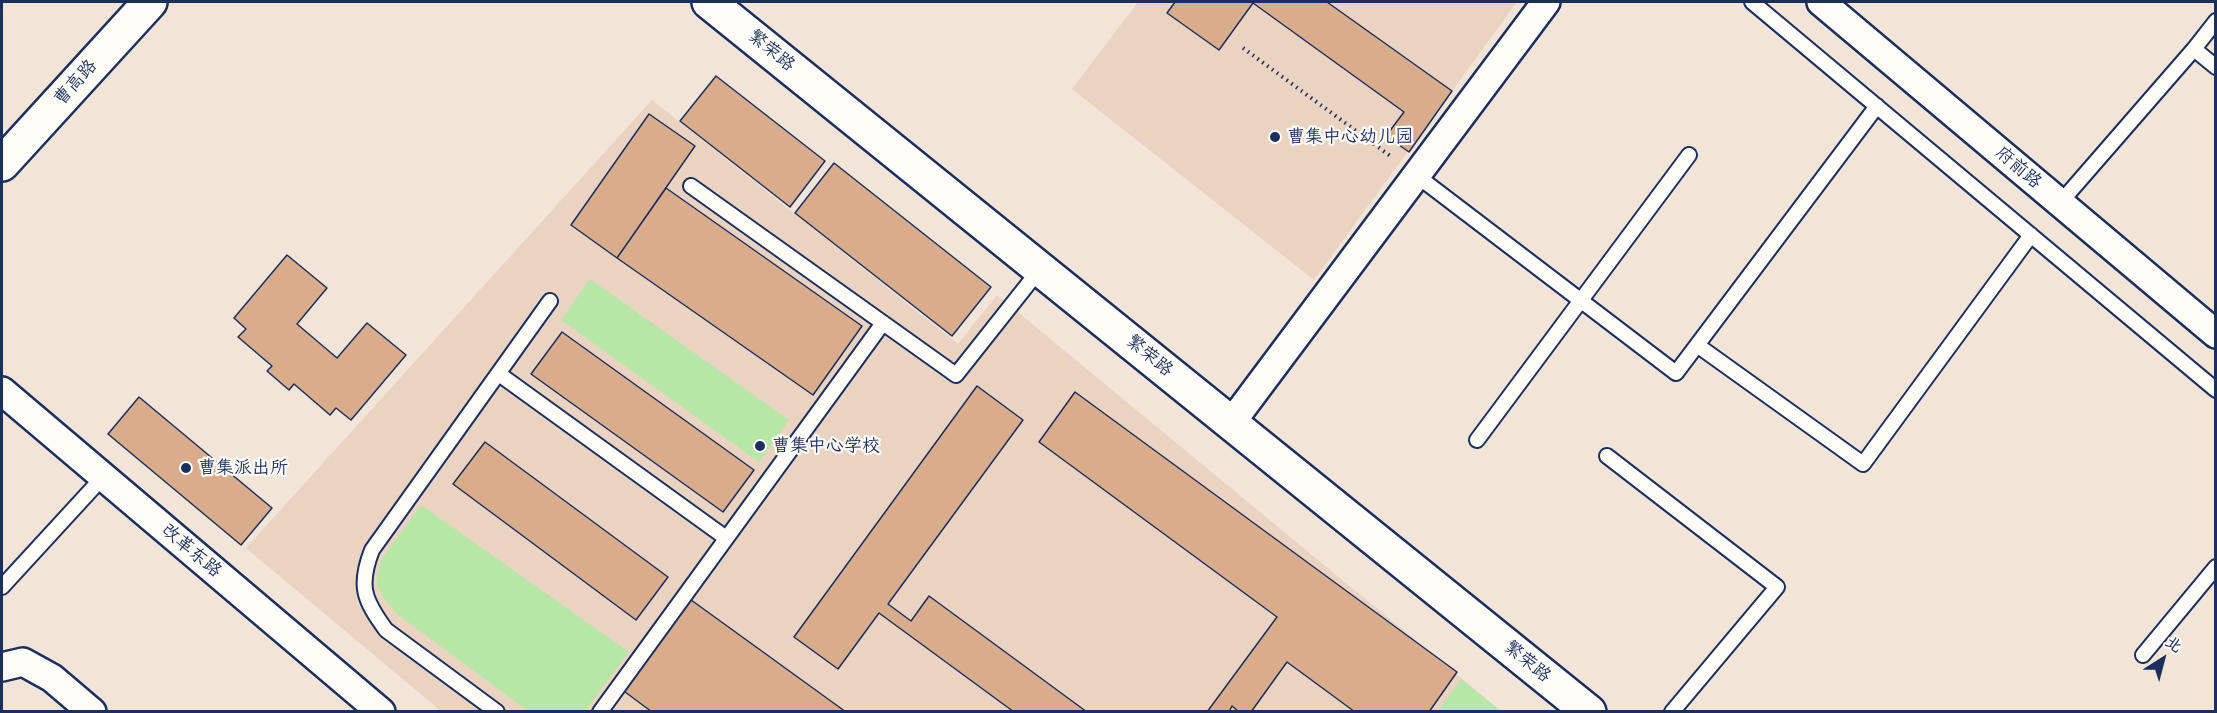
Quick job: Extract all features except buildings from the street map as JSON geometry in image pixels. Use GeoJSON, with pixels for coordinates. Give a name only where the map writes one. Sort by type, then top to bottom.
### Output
{"type":"FeatureCollection","features":[{"type":"Feature","properties":{"kind":"street","name":"曹高路"},"geometry":{"type":"LineString","coordinates":[[2,164],[150,2]]}},
{"type":"Feature","properties":{"kind":"street","name":"繁荣路"},"geometry":{"type":"LineString","coordinates":[[709,2],[1588,711]]}},
{"type":"Feature","properties":{"kind":"street"},"geometry":{"type":"LineString","coordinates":[[1231,423],[1546,2]]}},
{"type":"Feature","properties":{"kind":"street","name":"府前路"},"geometry":{"type":"LineString","coordinates":[[1821,2],[2216,334]]}},
{"type":"Feature","properties":{"kind":"street","name":"改革东路"},"geometry":{"type":"LineString","coordinates":[[2,391],[381,711]]}},
{"type":"Feature","properties":{"kind":"street"},"geometry":{"type":"LineString","coordinates":[[2,667],[23,662],[52,678],[92,711]]}},
{"type":"Feature","properties":{"kind":"lane"},"geometry":{"type":"LineString","coordinates":[[1752,2],[2216,390]]}},
{"type":"Feature","properties":{"kind":"lane"},"geometry":{"type":"LineString","coordinates":[[2060,203],[2216,21]]}},
{"type":"Feature","properties":{"kind":"lane"},"geometry":{"type":"LineString","coordinates":[[2194,49],[2216,67]]}},
{"type":"Feature","properties":{"kind":"lane"},"geometry":{"type":"LineString","coordinates":[[1416,175],[1676,373],[1877,106]]}},
{"type":"Feature","properties":{"kind":"lane"},"geometry":{"type":"LineString","coordinates":[[1477,440],[1689,154]]}},
{"type":"Feature","properties":{"kind":"lane"},"geometry":{"type":"LineString","coordinates":[[691,186],[956,375],[1040,269]]}},
{"type":"Feature","properties":{"kind":"lane"},"geometry":{"type":"LineString","coordinates":[[1697,345],[1863,464],[2031,235]]}},
{"type":"Feature","properties":{"kind":"lane"},"geometry":{"type":"LineString","coordinates":[[497,711],[386,630],[374,613],[364,591],[364,569],[372,550],[550,301]]}},
{"type":"Feature","properties":{"kind":"lane"},"geometry":{"type":"LineString","coordinates":[[600,711],[883,323]]}},
{"type":"Feature","properties":{"kind":"lane"},"geometry":{"type":"LineString","coordinates":[[499,374],[726,538]]}},
{"type":"Feature","properties":{"kind":"lane"},"geometry":{"type":"LineString","coordinates":[[1607,456],[1777,587],[1672,711]]}},
{"type":"Feature","properties":{"kind":"lane"},"geometry":{"type":"LineString","coordinates":[[2,587],[103,477]]}},
{"type":"Feature","properties":{"kind":"lane"},"geometry":{"type":"LineString","coordinates":[[2143,656],[2216,567]]}},
{"type":"Feature","properties":{"kind":"path"},"geometry":{"type":"LineString","coordinates":[[1244,48],[1416,175]]}},
{"type":"Feature","properties":{"kind":"shaded area","name":"曹集中心幼儿园"},"geometry":{"type":"Polygon","coordinates":[[[1138,2],[1517,2],[1314,280],[1072,89],[1138,2]]]}},
{"type":"Feature","properties":{"kind":"shaded area","name":"曹集中心学校"},"geometry":{"type":"Polygon","coordinates":[[[652,100],[958,344],[997,295],[1501,711],[441,711],[246,548],[652,100]]]}},
{"type":"Feature","properties":{"kind":"green space"},"geometry":{"type":"Polygon","coordinates":[[[590,279],[789,420],[759,462],[561,320],[590,279]]]}},
{"type":"Feature","properties":{"kind":"green space"},"geometry":{"type":"Polygon","coordinates":[[[421,505],[629,652],[585,711],[528,711],[397,614],[383,597],[376,582],[381,560],[421,505]]]}},
{"type":"Feature","properties":{"kind":"green space"},"geometry":{"type":"Polygon","coordinates":[[[1461,679],[1501,711],[1438,711],[1461,679]]]}},
{"type":"Feature","properties":{"kind":"place","name":"曹集中心幼儿园"},"geometry":{"type":"Point","coordinates":[1275,137]}},
{"type":"Feature","properties":{"kind":"place","name":"曹集中心学校"},"geometry":{"type":"Point","coordinates":[760,446]}},
{"type":"Feature","properties":{"kind":"place","name":"曹集派出所"},"geometry":{"type":"Point","coordinates":[186,468]}}]}
